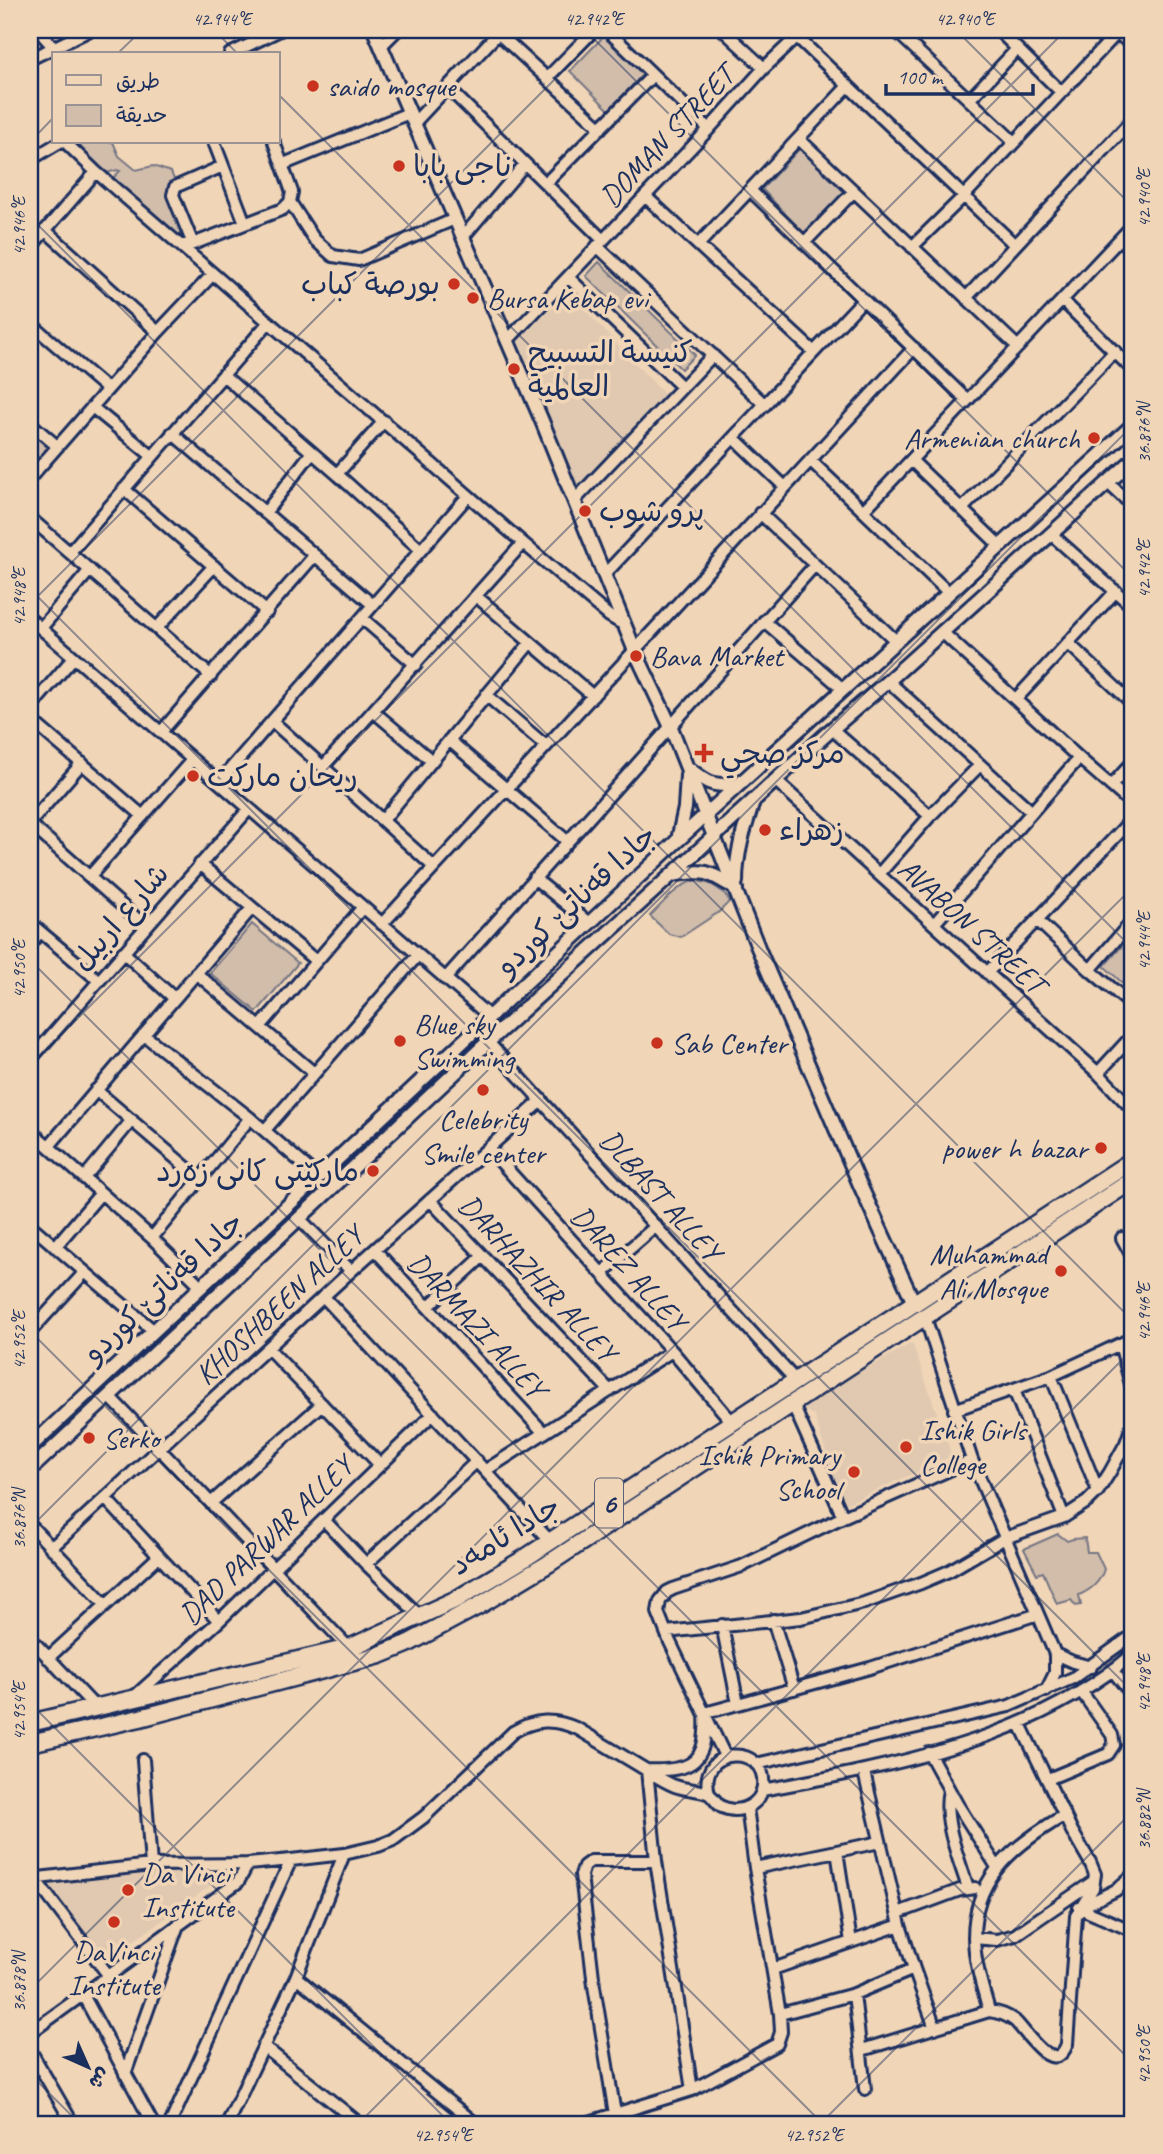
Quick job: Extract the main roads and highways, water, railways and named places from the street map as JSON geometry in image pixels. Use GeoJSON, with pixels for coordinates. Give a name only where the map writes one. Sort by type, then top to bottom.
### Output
{"type":"FeatureCollection","features":[{"type":"Feature","properties":{"kind":"main road","name":"جادا ئامەد"},"geometry":{"type":"LineString","coordinates":[[30,1723],[349,1648],[457,1599],[678,1458],[1133,1160]]}},
{"type":"Feature","properties":{"kind":"main road","name":"جادا ئامەد"},"geometry":{"type":"LineString","coordinates":[[30,1743],[326,1671],[394,1650],[503,1592],[793,1405],[1133,1180]]}},
{"type":"Feature","properties":{"kind":"main road"},"geometry":{"type":"LineString","coordinates":[[678,1458],[687,1474]]}},
{"type":"Feature","properties":{"kind":"main road"},"geometry":{"type":"LineString","coordinates":[[650,1476],[661,1490]]}},
{"type":"Feature","properties":{"kind":"place","name":"saido mosque"},"geometry":{"type":"Point","coordinates":[313,86]}},
{"type":"Feature","properties":{"kind":"place","name":"ناجى بابا"},"geometry":{"type":"Point","coordinates":[399,166]}},
{"type":"Feature","properties":{"kind":"place","name":"بورصة كباب"},"geometry":{"type":"Point","coordinates":[454,284]}},
{"type":"Feature","properties":{"kind":"place","name":"Bursa Kebap evi"},"geometry":{"type":"Point","coordinates":[473,298]}},
{"type":"Feature","properties":{"kind":"place","name":"كنيسة التسبيح العالمية"},"geometry":{"type":"Point","coordinates":[514,369]}},
{"type":"Feature","properties":{"kind":"place","name":"Armenian church"},"geometry":{"type":"Point","coordinates":[1094,438]}},
{"type":"Feature","properties":{"kind":"place","name":"پرو شوب"},"geometry":{"type":"Point","coordinates":[585,511]}},
{"type":"Feature","properties":{"kind":"place","name":"Bava Market"},"geometry":{"type":"Point","coordinates":[636,656]}},
{"type":"Feature","properties":{"kind":"place","name":"مركز صحي"},"geometry":{"type":"Point","coordinates":[704,753]}},
{"type":"Feature","properties":{"kind":"place","name":"ريحان ماركت"},"geometry":{"type":"Point","coordinates":[193,776]}},
{"type":"Feature","properties":{"kind":"place","name":"زهراء"},"geometry":{"type":"Point","coordinates":[765,830]}},
{"type":"Feature","properties":{"kind":"place","name":"Blue sky Swimming"},"geometry":{"type":"Point","coordinates":[400,1041]}},
{"type":"Feature","properties":{"kind":"place","name":"Sab Center"},"geometry":{"type":"Point","coordinates":[657,1043]}},
{"type":"Feature","properties":{"kind":"place","name":"Celebrity Smile center"},"geometry":{"type":"Point","coordinates":[483,1090]}},
{"type":"Feature","properties":{"kind":"place","name":"power h bazar"},"geometry":{"type":"Point","coordinates":[1101,1148]}},
{"type":"Feature","properties":{"kind":"place","name":"مارکێتی کانی زەرد"},"geometry":{"type":"Point","coordinates":[373,1171]}},
{"type":"Feature","properties":{"kind":"place","name":"Muhammad Ali Mosque"},"geometry":{"type":"Point","coordinates":[1061,1271]}},
{"type":"Feature","properties":{"kind":"place","name":"Serko"},"geometry":{"type":"Point","coordinates":[89,1438]}},
{"type":"Feature","properties":{"kind":"place","name":"Ishik Girls College"},"geometry":{"type":"Point","coordinates":[906,1447]}},
{"type":"Feature","properties":{"kind":"place","name":"Ishik Primary School"},"geometry":{"type":"Point","coordinates":[854,1472]}},
{"type":"Feature","properties":{"kind":"place","name":"Da Vinci Institute"},"geometry":{"type":"Point","coordinates":[128,1890]}},
{"type":"Feature","properties":{"kind":"place","name":"DaVinci Institute"},"geometry":{"type":"Point","coordinates":[114,1922]}}]}
